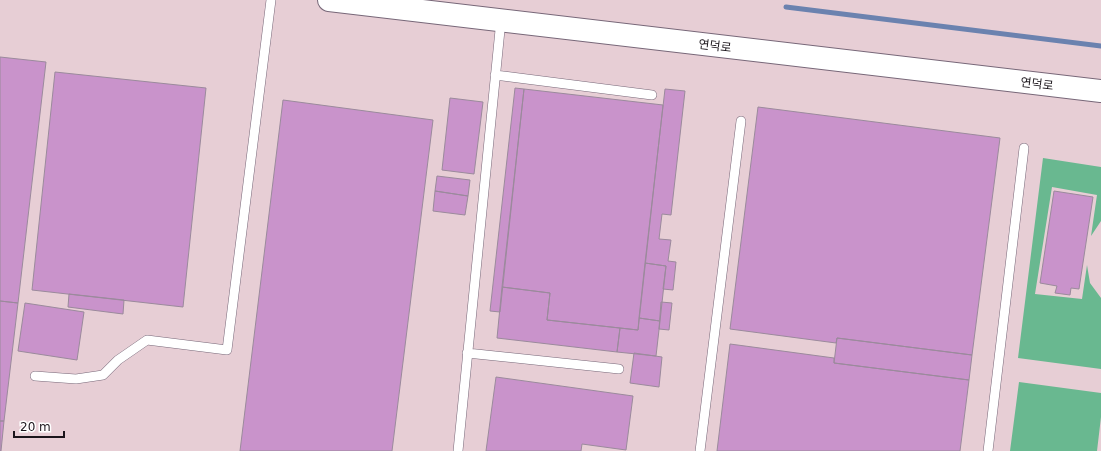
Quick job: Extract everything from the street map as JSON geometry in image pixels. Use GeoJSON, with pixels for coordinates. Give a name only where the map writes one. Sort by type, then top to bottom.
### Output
{"type":"FeatureCollection","features":[{"type":"Feature","properties":{"kind":"street","name":"연덕로"},"geometry":{"type":"LineString","coordinates":[[329,0],[1101,91]]}},
{"type":"Feature","properties":{"kind":"lane"},"geometry":{"type":"LineString","coordinates":[[36,376],[76,379],[103,375],[118,360],[147,340],[227,350],[271,0]]}},
{"type":"Feature","properties":{"kind":"lane"},"geometry":{"type":"LineString","coordinates":[[458,451],[501,20]]}},
{"type":"Feature","properties":{"kind":"lane"},"geometry":{"type":"LineString","coordinates":[[495,75],[652,95]]}},
{"type":"Feature","properties":{"kind":"lane"},"geometry":{"type":"LineString","coordinates":[[700,451],[741,121]]}},
{"type":"Feature","properties":{"kind":"lane"},"geometry":{"type":"LineString","coordinates":[[988,451],[1024,148]]}},
{"type":"Feature","properties":{"kind":"lane"},"geometry":{"type":"LineString","coordinates":[[467,353],[619,369]]}},
{"type":"Feature","properties":{"kind":"shaded area"},"geometry":{"type":"Polygon","coordinates":[[[0,0],[1101,0],[1101,451],[0,451],[0,0]]]}},
{"type":"Feature","properties":{"kind":"green space"},"geometry":{"type":"Polygon","coordinates":[[[1043,158],[1101,167],[1101,221],[1091,236],[1097,195],[1052,187],[1035,294],[1082,299],[1087,265],[1090,283],[1101,298],[1101,369],[1018,358],[1043,158]]]}},
{"type":"Feature","properties":{"kind":"green space"},"geometry":{"type":"Polygon","coordinates":[[[1019,382],[1101,393],[1101,417],[1097,451],[1010,451],[1019,382]]]}},
{"type":"Feature","properties":{"kind":"building"},"geometry":{"type":"Polygon","coordinates":[[[0,57],[46,62],[18,303],[0,301],[0,57]]]}},
{"type":"Feature","properties":{"kind":"building"},"geometry":{"type":"Polygon","coordinates":[[[55,72],[206,88],[183,307],[32,290],[55,72]]]}},
{"type":"Feature","properties":{"kind":"building"},"geometry":{"type":"Polygon","coordinates":[[[515,88],[524,89],[500,312],[490,311],[515,88]]]}},
{"type":"Feature","properties":{"kind":"building"},"geometry":{"type":"Polygon","coordinates":[[[524,89],[663,105],[638,330],[547,320],[550,293],[502,287],[524,89]]]}},
{"type":"Feature","properties":{"kind":"building"},"geometry":{"type":"Polygon","coordinates":[[[665,89],[685,91],[671,215],[662,214],[659,239],[671,240],[668,261],[676,262],[673,290],[663,289],[666,266],[645,263],[665,89]]]}},
{"type":"Feature","properties":{"kind":"building"},"geometry":{"type":"Polygon","coordinates":[[[450,98],[483,102],[474,174],[442,170],[450,98]]]}},
{"type":"Feature","properties":{"kind":"building"},"geometry":{"type":"Polygon","coordinates":[[[283,100],[433,120],[392,451],[240,451],[283,100]]]}},
{"type":"Feature","properties":{"kind":"building"},"geometry":{"type":"Polygon","coordinates":[[[758,107],[1000,138],[972,355],[837,338],[836,343],[730,329],[758,107]]]}},
{"type":"Feature","properties":{"kind":"building"},"geometry":{"type":"Polygon","coordinates":[[[437,176],[470,180],[468,196],[435,191],[437,176]]]}},
{"type":"Feature","properties":{"kind":"building"},"geometry":{"type":"Polygon","coordinates":[[[435,191],[468,196],[465,215],[433,211],[435,191]]]}},
{"type":"Feature","properties":{"kind":"building"},"geometry":{"type":"Polygon","coordinates":[[[1054,191],[1093,197],[1079,289],[1071,288],[1070,295],[1055,293],[1057,286],[1040,283],[1054,191]]]}},
{"type":"Feature","properties":{"kind":"building"},"geometry":{"type":"Polygon","coordinates":[[[645,263],[666,266],[660,321],[639,318],[645,263]]]}},
{"type":"Feature","properties":{"kind":"building"},"geometry":{"type":"Polygon","coordinates":[[[502,287],[550,293],[547,320],[620,328],[617,352],[497,338],[502,287]]]}},
{"type":"Feature","properties":{"kind":"building"},"geometry":{"type":"Polygon","coordinates":[[[69,294],[124,300],[123,314],[68,307],[69,294]]]}},
{"type":"Feature","properties":{"kind":"building"},"geometry":{"type":"Polygon","coordinates":[[[0,301],[18,303],[4,421],[0,421],[0,301]]]}},
{"type":"Feature","properties":{"kind":"building"},"geometry":{"type":"Polygon","coordinates":[[[661,302],[672,303],[669,330],[659,329],[661,302]]]}},
{"type":"Feature","properties":{"kind":"building"},"geometry":{"type":"Polygon","coordinates":[[[25,303],[84,312],[77,360],[18,351],[25,303]]]}},
{"type":"Feature","properties":{"kind":"building"},"geometry":{"type":"Polygon","coordinates":[[[639,318],[660,321],[656,356],[617,352],[620,328],[638,330],[639,318]]]}},
{"type":"Feature","properties":{"kind":"building"},"geometry":{"type":"Polygon","coordinates":[[[837,338],[972,355],[969,380],[834,363],[837,338]]]}},
{"type":"Feature","properties":{"kind":"building"},"geometry":{"type":"Polygon","coordinates":[[[730,344],[834,358],[834,363],[969,380],[960,451],[717,451],[730,344]]]}},
{"type":"Feature","properties":{"kind":"building"},"geometry":{"type":"Polygon","coordinates":[[[634,353],[662,357],[659,387],[630,383],[634,353]]]}},
{"type":"Feature","properties":{"kind":"building"},"geometry":{"type":"Polygon","coordinates":[[[496,377],[633,396],[626,450],[582,444],[581,451],[486,451],[496,377]]]}},
{"type":"Feature","properties":{"kind":"building"},"geometry":{"type":"Polygon","coordinates":[[[0,421],[4,421],[1,451],[0,451],[0,421]]]}},
{"type":"Feature","properties":{"kind":"waterway"},"geometry":{"type":"LineString","coordinates":[[786,7],[1101,46]]}}]}
